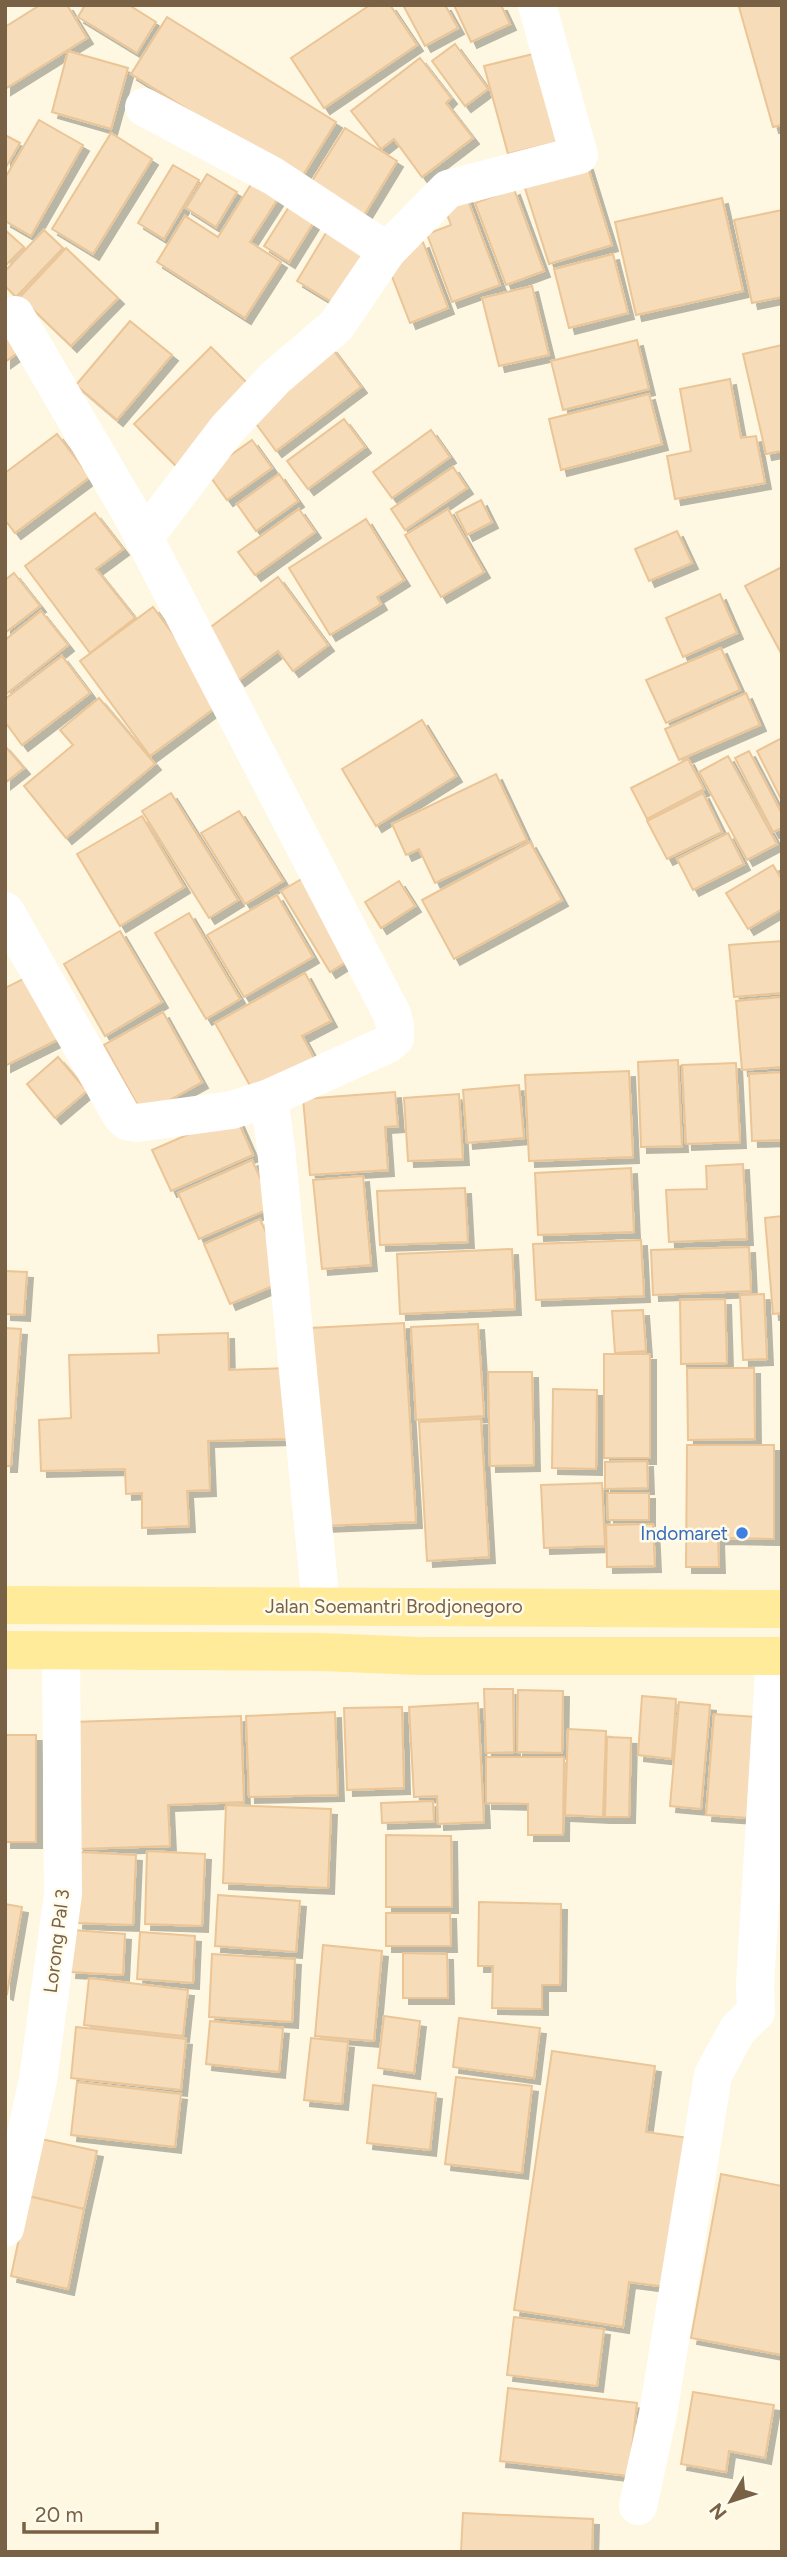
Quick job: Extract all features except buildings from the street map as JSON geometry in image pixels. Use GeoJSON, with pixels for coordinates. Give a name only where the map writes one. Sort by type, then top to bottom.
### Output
{"type":"FeatureCollection","features":[{"type":"Feature","properties":{"kind":"main road","name":"Jalan Soemantri Brodjonegoro"},"geometry":{"type":"LineString","coordinates":[[5,1605],[782,1609]]}},
{"type":"Feature","properties":{"kind":"main road"},"geometry":{"type":"LineString","coordinates":[[419,1656],[423,1606]]}},
{"type":"Feature","properties":{"kind":"main road"},"geometry":{"type":"LineString","coordinates":[[5,1650],[322,1652],[419,1656],[778,1656]]}},
{"type":"Feature","properties":{"kind":"street"},"geometry":{"type":"LineString","coordinates":[[144,538],[227,429],[276,377],[336,326],[387,251],[448,189],[579,155],[537,5]]}},
{"type":"Feature","properties":{"kind":"street"},"geometry":{"type":"LineString","coordinates":[[144,107],[273,176],[387,251]]}},
{"type":"Feature","properties":{"kind":"street"},"geometry":{"type":"LineString","coordinates":[[5,911],[121,1115],[127,1121],[137,1123],[232,1110],[269,1098],[388,1044],[394,1038],[395,1026],[386,1002],[144,538],[15,315]]}},
{"type":"Feature","properties":{"kind":"street"},"geometry":{"type":"LineString","coordinates":[[269,1098],[321,1605]]}},
{"type":"Feature","properties":{"kind":"street","name":"Lorong Pal 3"},"geometry":{"type":"LineString","coordinates":[[5,2228],[38,2080],[63,1894],[61,1651]]}},
{"type":"Feature","properties":{"kind":"street"},"geometry":{"type":"LineString","coordinates":[[638,2505],[658,2414],[712,2075],[738,2029],[769,2015],[755,1985],[778,1656]]}},
{"type":"Feature","properties":{"kind":"place","name":"Indomaret"},"geometry":{"type":"Point","coordinates":[742,1533]}}]}
